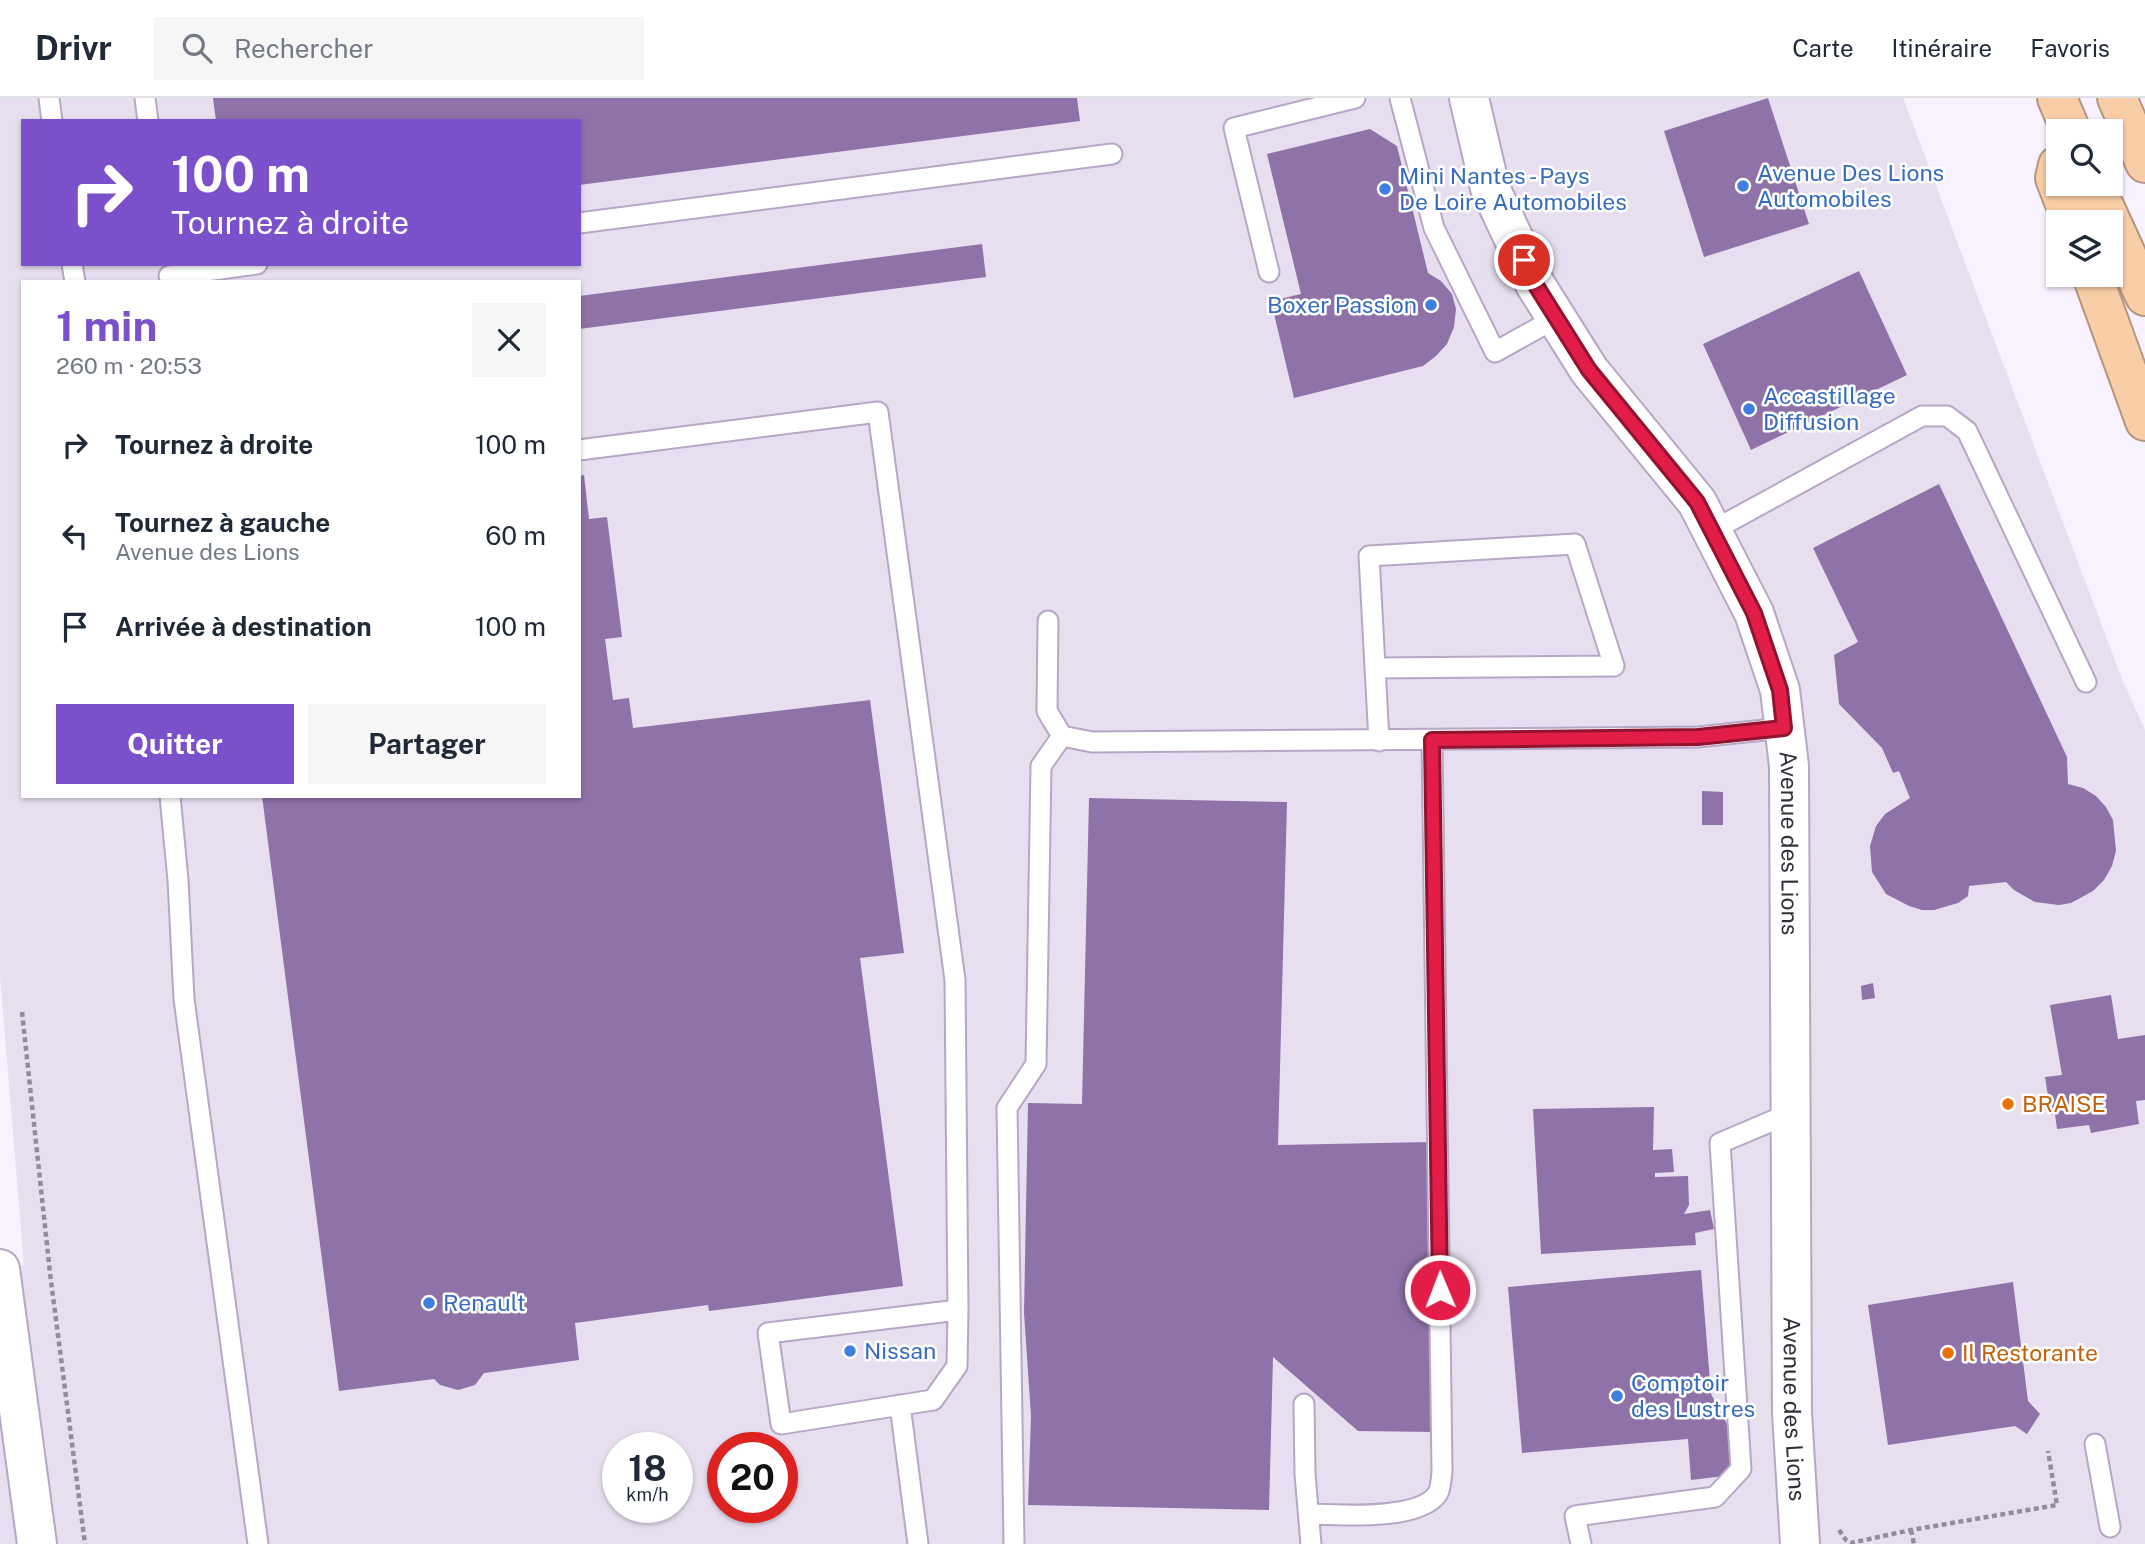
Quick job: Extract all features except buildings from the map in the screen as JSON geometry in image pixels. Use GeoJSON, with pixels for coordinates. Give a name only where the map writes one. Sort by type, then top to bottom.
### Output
{"type":"FeatureCollection","features":[{"type":"Feature","properties":{"kind":"highway"},"geometry":{"type":"LineString","coordinates":[[2117,98],[2145,163]]}},
{"type":"Feature","properties":{"kind":"highway"},"geometry":{"type":"LineString","coordinates":[[2099,196],[2145,296]]}},
{"type":"Feature","properties":{"kind":"highway"},"geometry":{"type":"LineString","coordinates":[[2096,287],[2145,421]]}},
{"type":"Feature","properties":{"kind":"street","name":"Avenue des Lions"},"geometry":{"type":"LineString","coordinates":[[1469,98],[1490,188],[1535,284],[1589,370],[1697,502],[1754,613],[1780,690],[1789,766],[1792,1413],[1800,1544]]}},
{"type":"Feature","properties":{"kind":"street"},"geometry":{"type":"LineString","coordinates":[[0,1269],[37,1544]]}},
{"type":"Feature","properties":{"kind":"lane"},"geometry":{"type":"LineString","coordinates":[[49,98],[52,119]]}},
{"type":"Feature","properties":{"kind":"lane"},"geometry":{"type":"LineString","coordinates":[[145,98],[148,119]]}},
{"type":"Feature","properties":{"kind":"lane"},"geometry":{"type":"LineString","coordinates":[[1269,272],[1234,128],[1355,98]]}},
{"type":"Feature","properties":{"kind":"lane"},"geometry":{"type":"LineString","coordinates":[[1401,98],[1434,228],[1495,352],[1556,318]]}},
{"type":"Feature","properties":{"kind":"lane"},"geometry":{"type":"LineString","coordinates":[[581,223],[1112,154]]}},
{"type":"Feature","properties":{"kind":"lane"},"geometry":{"type":"LineString","coordinates":[[168,274],[239,266]]}},
{"type":"Feature","properties":{"kind":"lane"},"geometry":{"type":"LineString","coordinates":[[581,450],[878,412],[955,980],[958,1310],[957,1366],[933,1400],[781,1424],[768,1333],[958,1310]]}},
{"type":"Feature","properties":{"kind":"lane"},"geometry":{"type":"LineString","coordinates":[[1712,531],[1922,416],[1948,416],[1967,431],[2086,682]]}},
{"type":"Feature","properties":{"kind":"lane"},"geometry":{"type":"LineString","coordinates":[[1375,668],[1614,666],[1575,544],[1369,556],[1375,668],[1379,741]]}},
{"type":"Feature","properties":{"kind":"lane"},"geometry":{"type":"LineString","coordinates":[[1048,621],[1048,711],[1062,736],[1092,742],[1698,737],[1784,728]]}},
{"type":"Feature","properties":{"kind":"lane"},"geometry":{"type":"LineString","coordinates":[[1014,1544],[1007,1108],[1036,1064],[1041,766],[1062,736]]}},
{"type":"Feature","properties":{"kind":"lane"},"geometry":{"type":"LineString","coordinates":[[1310,1514],[1404,1512],[1426,1504],[1438,1493],[1442,1472],[1432,740]]}},
{"type":"Feature","properties":{"kind":"lane"},"geometry":{"type":"LineString","coordinates":[[170,798],[178,880],[184,999],[258,1544]]}},
{"type":"Feature","properties":{"kind":"lane"},"geometry":{"type":"LineString","coordinates":[[1581,1544],[1575,1516],[1715,1497],[1741,1469],[1720,1143],[1791,1113]]}},
{"type":"Feature","properties":{"kind":"lane"},"geometry":{"type":"LineString","coordinates":[[1304,1404],[1305,1474],[1311,1544]]}},
{"type":"Feature","properties":{"kind":"lane"},"geometry":{"type":"LineString","coordinates":[[900,1405],[918,1544]]}},
{"type":"Feature","properties":{"kind":"lane"},"geometry":{"type":"LineString","coordinates":[[2095,1444],[2110,1527]]}},
{"type":"Feature","properties":{"kind":"path"},"geometry":{"type":"LineString","coordinates":[[22,1012],[50,1273],[85,1544]]}},
{"type":"Feature","properties":{"kind":"path"},"geometry":{"type":"LineString","coordinates":[[1837,1523],[1841,1534],[1852,1543],[2057,1505],[2048,1451]]}},
{"type":"Feature","properties":{"kind":"path"},"geometry":{"type":"LineString","coordinates":[[1911,1530],[1914,1544]]}},
{"type":"Feature","properties":{"kind":"shaded area"},"geometry":{"type":"Polygon","coordinates":[[[0,98],[1903,98],[2122,679],[2145,730],[2145,1544],[0,1544],[0,1270],[24,1265],[0,976],[0,98]]]}},
{"type":"Feature","properties":{"kind":"place","name":"Avenue Des Lions Automobiles"},"geometry":{"type":"Point","coordinates":[1743,186]}},
{"type":"Feature","properties":{"kind":"place","name":"Mini Nantes - Pays De Loire Automobiles"},"geometry":{"type":"Point","coordinates":[1385,189]}},
{"type":"Feature","properties":{"kind":"place","name":"Boxer Passion"},"geometry":{"type":"Point","coordinates":[1431,305]}},
{"type":"Feature","properties":{"kind":"place","name":"Accastillage Diffusion"},"geometry":{"type":"Point","coordinates":[1749,409]}},
{"type":"Feature","properties":{"kind":"place","name":"BRAISE"},"geometry":{"type":"Point","coordinates":[2008,1104]}},
{"type":"Feature","properties":{"kind":"place","name":"Renault"},"geometry":{"type":"Point","coordinates":[429,1303]}},
{"type":"Feature","properties":{"kind":"place","name":"Nissan"},"geometry":{"type":"Point","coordinates":[850,1351]}},
{"type":"Feature","properties":{"kind":"place","name":"Il Restorante"},"geometry":{"type":"Point","coordinates":[1948,1353]}},
{"type":"Feature","properties":{"kind":"place","name":"Comptoir des Lustres"},"geometry":{"type":"Point","coordinates":[1617,1396]}},
{"type":"Feature","properties":{"kind":"route"},"geometry":{"type":"LineString","coordinates":[[1440,1290],[1432,740],[1698,737],[1784,728],[1780,690],[1754,613],[1697,502],[1589,370],[1535,284],[1524,260]]}}]}
